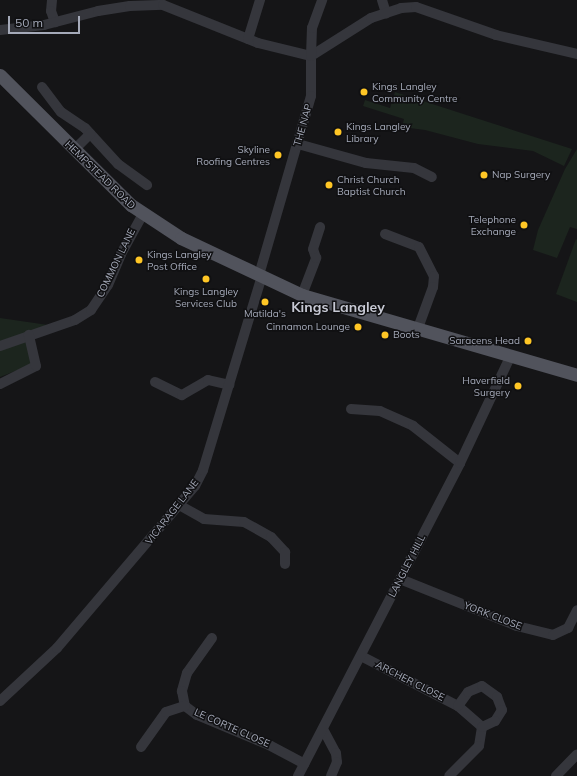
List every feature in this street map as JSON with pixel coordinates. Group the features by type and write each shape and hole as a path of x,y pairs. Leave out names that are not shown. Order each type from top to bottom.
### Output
{"main road":[{"name":"HEMPSTEAD ROAD","path":"0,75 74,150 143,214 180,238 302,295 577,375"}],"street":[{"path":"52,0 51,11 56,22"},
{"path":"248,39 260,0"},
{"name":"THE NAP","path":"260,276 311,96 312,28 322,0"},
{"path":"382,0 386,13"},
{"path":"0,30 56,22 98,11 163,2 248,39 311,56 353,27 386,13 416,7 496,35 577,54"},
{"path":"42,87 52,103 90,134 118,164 147,185"},
{"path":"74,150 90,134"},
{"path":"298,144 366,164 414,168 432,177"},
{"name":"COMMON LANE","path":"0,346 28,335 75,320 91,310 108,285 121,254 143,214"},
{"path":"302,295 316,258 313,249 320,227"},
{"path":"385,234 419,248 434,276 433,287 418,328"},
{"name":"VICARAGE LANE","path":"0,702 57,648 179,505 203,470 260,276"},
{"path":"0,384 36,366 28,335"},
{"name":"LANGLEY HILL","path":"299,776 460,463 511,355"},
{"path":"155,382 182,395 208,380 229,385"},
{"path":"351,409 380,411 413,426 460,463"},
{"path":"179,505 204,519 244,522 271,537 285,552 285,564"},
{"name":"YORK CLOSE","path":"400,579 518,626 553,635 568,628 577,610"},
{"name":"LE CORTE CLOSE","path":"212,638 187,673 182,691 185,706 197,715 269,745 304,764"},
{"name":"ARCHER CLOSE","path":"361,656 458,706 482,727"},
{"path":"449,776 480,746 482,727 495,721 502,710 497,697 482,686 468,692 458,706"},
{"path":"141,747 166,712 185,706"},
{"path":"323,729 336,753 337,762 331,776"},
{"path":"556,776 577,754"}],"shaded area":[{"path":"395,92 572,149 564,166 533,151 478,144 425,130 402,127 404,119 363,106 365,100 390,108"},
{"path":"577,149 577,229 570,227 557,258 533,250 538,230 565,169"},
{"path":"576,239 577,240 577,302 556,294"},
{"path":"0,318 55,326 27,334 33,364 0,377"}],"place":[{"name":"Kings Langley Community Centre","path":"364,92"},
{"name":"Kings Langley Library","path":"338,132"},
{"name":"Skyline Roofing Centres","path":"278,155"},
{"name":"Nap Surgery","path":"484,175"},
{"name":"Christ Church Baptist Church","path":"329,185"},
{"name":"Telephone Exchange","path":"524,225"},
{"name":"Kings Langley Post Office","path":"139,260"},
{"name":"Kings Langley Services Club","path":"206,279"},
{"name":"Matilda's","path":"265,302"},
{"name":"Cinnamon Lounge","path":"358,327"},
{"name":"Boots","path":"385,335"},
{"name":"Saracens Head","path":"528,341"},
{"name":"Haverfield Surgery","path":"518,386"}],"district":[{"name":"Kings Langley","path":"338,307"}]}
